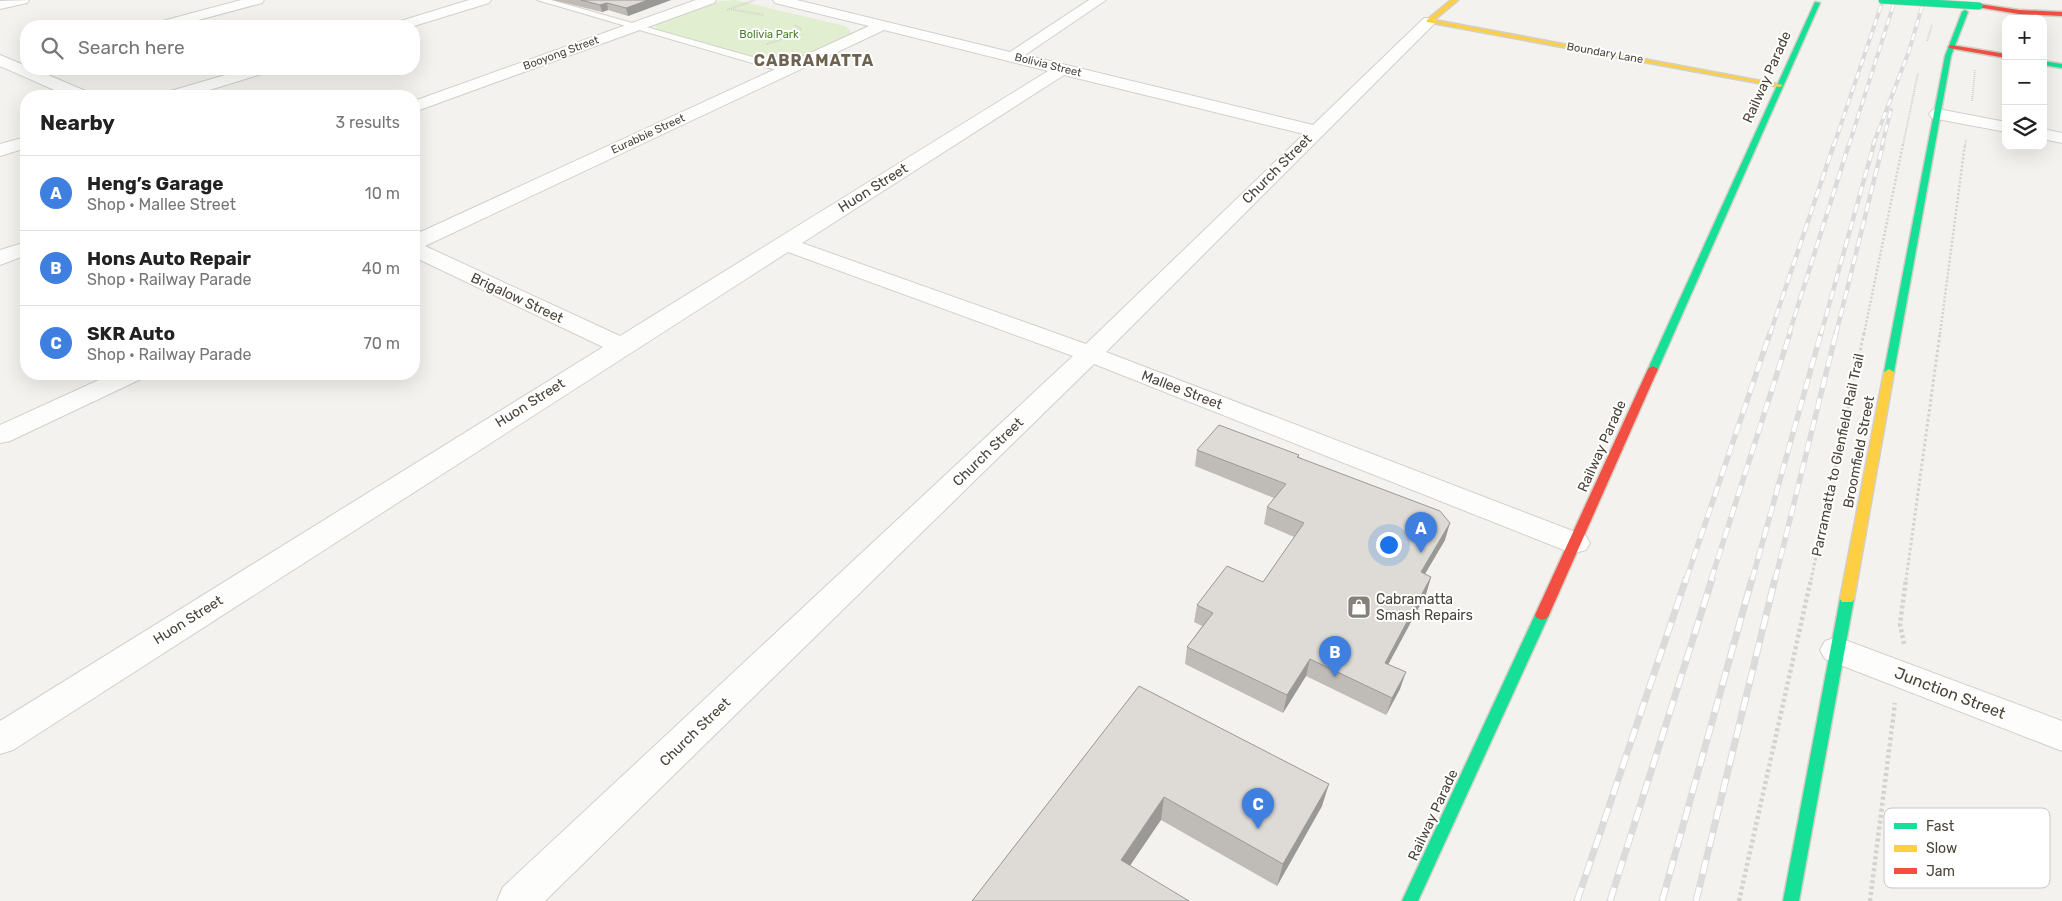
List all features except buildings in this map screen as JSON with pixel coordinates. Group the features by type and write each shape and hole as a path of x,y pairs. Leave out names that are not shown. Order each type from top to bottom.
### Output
{"street":[{"path":"0,5 22,0"},
{"path":"183,20 258,0"},
{"path":"419,20 484,0"},
{"name":"Booyong Street","path":"420,105 709,0"},
{"name":"Bolivia Street","path":"780,0 1315,131"},
{"path":"1012,57 1100,0"},
{"name":"Church Street","path":"517,901 1090,354 1429,21 1455,0"},
{"path":"1882,0 1979,6 2062,14"},
{"name":"Railway Parade","path":"1410,901 1574,543 1817,3"},
{"path":"2016,9 2062,8"},
{"name":"Broomfield Street","path":"1790,901 1951,47 1965,12"},
{"name":"Boundary Lane","path":"1429,21 1780,85"},
{"name":"Eurabbie Street","path":"420,240 883,25"},
{"path":"1951,47 2002,55"},
{"path":"2047,64 2062,66"},
{"name":"Huon Street","path":"0,739 1062,69"},
{"path":"35,75 68,90"},
{"path":"192,90 242,75"},
{"path":"1938,114 2002,126"},
{"path":"2047,135 2062,138"},
{"path":"0,150 20,144"},
{"name":"Mallee Street","path":"786,244 1090,354 1574,543"},
{"path":"0,258 20,250"},
{"name":"Brigalow Street","path":"420,252 621,346"},
{"path":"0,435 119,380"},
{"name":"Junction Street","path":"1837,650 2062,736"}],"lane":[{"path":"541,0 787,70"}],"path":[{"path":"722,11 755,0"},
{"path":"730,9 764,15"},
{"path":"1926,44 1934,18"},
{"path":"760,44 787,39 798,34 801,29 793,25"},
{"name":"Parramatta to Glenfield Rail Trail","path":"1739,901 1845,426 1919,69"},
{"path":"1971,105 1975,70"},
{"path":"1904,644 1900,624 1966,136"},
{"path":"1870,901 1895,702"}],"green space":[{"name":"Bolivia Park","path":"735,0 845,26 852,34 802,57 781,62 770,62 658,32 655,27 657,23 719,1"}],"railway":[{"path":"1834,145 1883,0"},
{"path":"1849,145 1895,0"},
{"path":"1873,145 1909,51 1924,0"},
{"path":"1882,145 1891,110"},
{"path":"1770,334 1834,144"},
{"path":"1789,334 1849,144"},
{"path":"1821,334 1874,144"},
{"path":"1836,334 1883,144"},
{"path":"1686,580 1770,333"},
{"path":"1711,580 1790,333"},
{"path":"1752,580 1821,333"},
{"path":"1775,580 1836,333"},
{"path":"1577,901 1686,579"},
{"path":"1610,901 1712,579"},
{"path":"1662,901 1752,579"},
{"path":"1696,901 1775,579"}],"traffic: fast":[{"path":"1882,0 1979,6"},
{"path":"1653,369 1817,3"},
{"path":"1889,372 1948,56 1965,12"},
{"path":"2047,64 2062,66"},
{"path":"1791,901 1847,599"},
{"path":"1410,901 1542,615"}],"traffic: slow":[{"path":"1429,21 1455,0"},
{"path":"1429,21 1780,85"},
{"path":"1847,599 1889,372"}],"traffic: jam":[{"path":"1979,6 2019,12 2062,14"},
{"path":"1951,47 2002,55"},
{"path":"1542,615 1653,369"}],"place":[{"name":"Heng’s Garage","path":"1421,553"},
{"name":"Cabramatta Smash Repairs","path":"1359,607"},
{"name":"Hons Auto Repair","path":"1335,677"},
{"name":"SKR Auto","path":"1258,829"}],"district":[{"name":"CABRAMATTA","path":"814,60"}]}
